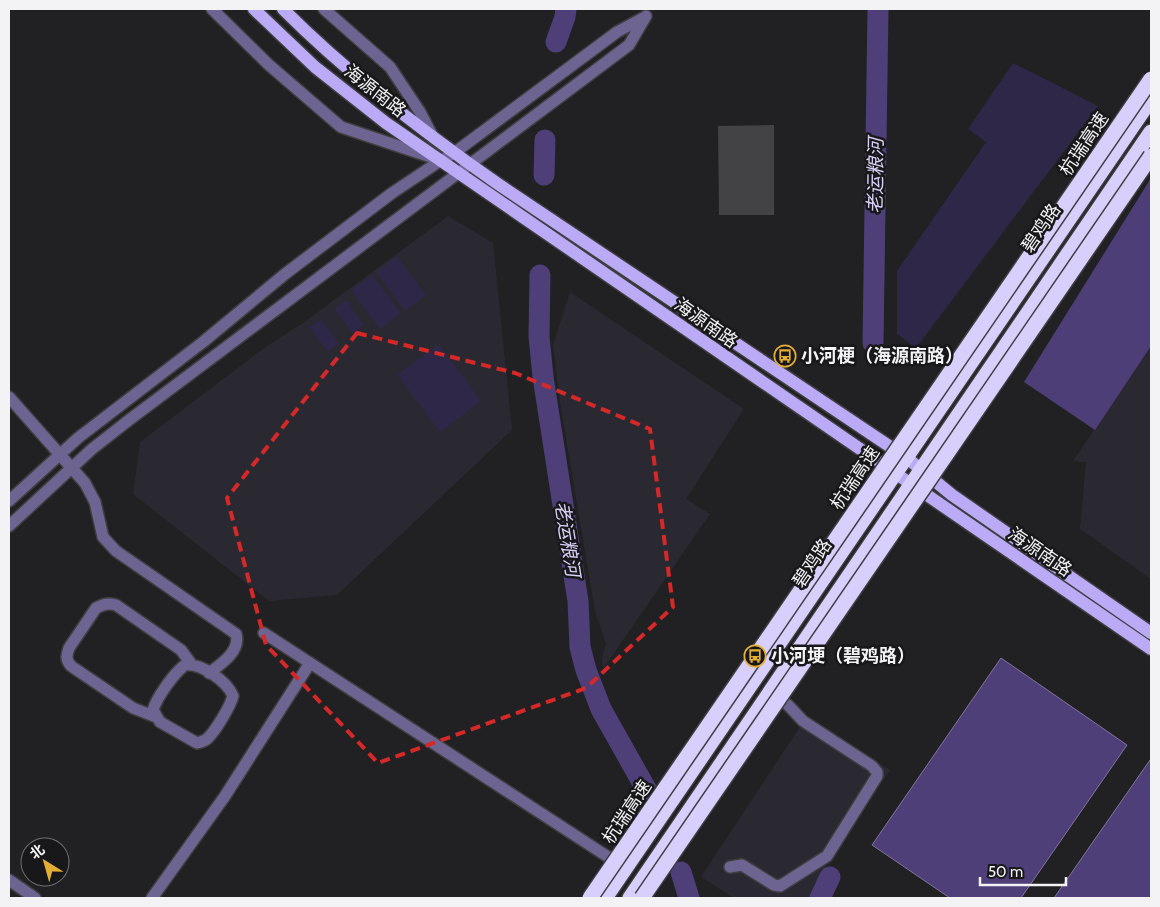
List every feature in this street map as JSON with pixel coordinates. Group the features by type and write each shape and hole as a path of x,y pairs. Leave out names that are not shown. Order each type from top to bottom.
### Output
{"highway":[{"name":"杭瑞高速","path":"590,898 1151,79"},
{"name":"碧鸡路","path":"605,898 1151,99"},
{"name":"碧鸡路","path":"630,898 1151,132"},
{"path":"643,898 1151,156"}],"main road":[{"name":"海源南路","path":"254,9 315,67 386,123 1151,649"},
{"name":"海源南路","path":"283,9 372,90 454,153 907,458 952,495 1151,633"}],"street":[{"path":"212,9 269,65 341,127 440,161"},
{"path":"324,9 390,67 420,112 434,138"},
{"path":"9,501 61,454 128,399 203,342 285,274 392,193 454,153 644,12"},
{"path":"9,526 72,467 129,420 629,45 644,12"},
{"path":"9,397 85,483 95,502 103,537 116,552 236,634 238,641 236,648 210,674"},
{"path":"156,716 133,708 71,666 67,661 66,655 68,648 96,608 110,603 116,605 181,650 192,664 226,684 233,696 231,703 209,737 197,743 160,722 153,710 155,704 179,669 185,665 192,664"},
{"path":"264,633 625,868"},
{"path":"152,898 225,796 310,663"},
{"path":"730,868 742,865 774,885 780,886 827,856 877,776 877,772 872,766 803,721 788,705 769,693"},
{"path":"9,880 35,898"}],"highlighted area":[{"path":"357,333 515,373 650,429 673,607 586,688 378,763 266,645 227,498"}],"shaded area":[{"path":"1013,63 1098,106 916,348 897,334 897,271 986,142 968,129"},
{"path":"1151,178 1151,346 1095,430 1024,382"},
{"path":"448,216 493,243 512,430 337,595 269,601 133,494 140,442 267,346 303,323"},
{"path":"397,256 426,295 405,311 376,272"},
{"path":"372,275 401,313 380,329 351,290"},
{"path":"570,292 744,409 686,499 710,514 603,669 602,658 606,643 595,611 561,409 553,345"},
{"path":"346,300 364,325 353,334 334,309"},
{"path":"321,319 339,343 328,352 309,327"},
{"path":"439,344 481,401 440,432 397,375"},
{"path":"1151,346 1151,579 1080,529 1086,462 1073,461"},
{"path":"1001,658 1127,745 1021,898 950,898 872,845"},
{"path":"807,716 890,770 824,869 810,898 734,898 701,877"},
{"path":"1150,760 1151,898 1054,898"}],"building":[{"path":"774,125 774,215 719,215 718,126"}],"waterway":[{"name":"老运粮河","path":"556,42 566,9"},
{"name":"老运粮河","path":"873,343 878,9"},
{"name":"老运粮河","path":"544,175 545,140"},
{"name":"老运粮河","path":"540,275 539,336 543,377 578,601 580,647 586,670 601,709 646,789"},
{"name":"老运粮河","path":"681,872 689,898"},
{"name":"老运粮河","path":"820,898 830,877"}],"place":[{"name":"小河梗（海源南路）","path":"785,356"},
{"name":"小河埂（碧鸡路）","path":"755,656"}]}
